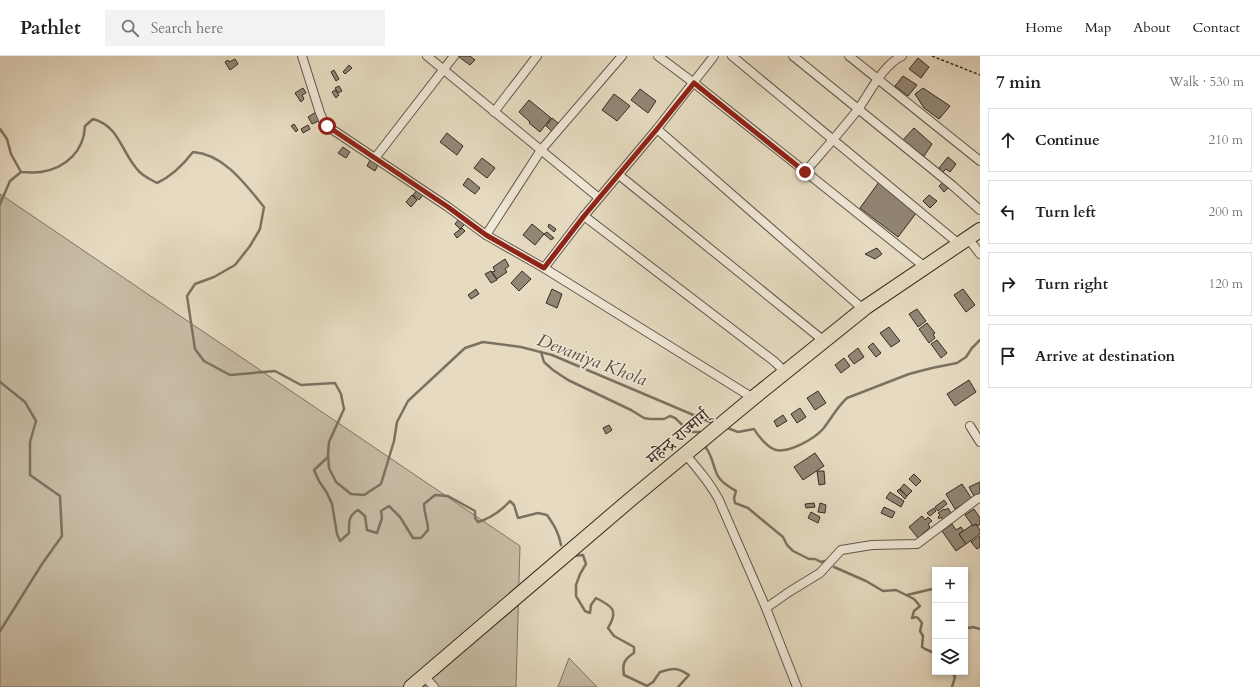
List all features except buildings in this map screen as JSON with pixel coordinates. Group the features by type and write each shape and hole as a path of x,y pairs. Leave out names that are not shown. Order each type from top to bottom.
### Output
{"highway":[{"name":"महेन्द्र राज्मार्ग्","path":"411,687 685,454 863,309 980,230"}],"street":[{"path":"302,56 320,113 327,126 448,207 486,235 544,268 753,398"},
{"path":"426,56 599,198"},
{"path":"375,158 454,56"},
{"path":"494,112 537,56"},
{"path":"486,235 542,150 622,56"},
{"path":"658,56 925,267"},
{"path":"544,268 584,216 657,129 714,56"},
{"path":"732,56 833,139 980,254"},
{"path":"793,56 953,186 980,210"},
{"path":"849,56 980,161"},
{"path":"805,172 858,108 895,59 902,56"},
{"path":"657,129 863,309"},
{"path":"619,175 824,341"},
{"path":"584,216 775,362 785,372"},
{"path":"970,426 980,442"},
{"path":"685,454 702,472 712,486 719,500 766,608 797,687"},
{"path":"766,608 824,569 841,550 872,545 916,544 980,498"},
{"path":"424,676 434,687"}],"path":[{"path":"932,56 980,75"}],"shaded area":[{"path":"0,194 520,546 516,687 0,687"},
{"path":"569,658 597,687 558,687"}],"waterway":[{"name":"Devaniya Khola","path":"0,129 7,139 11,154 21,172 41,172 58,167 66,162 72,157 81,143 85,126 93,119 102,122 109,127 139,171 157,183 177,170 193,152 215,158 242,180 264,207 260,229 250,246 235,265 214,277 195,284 187,296 195,349 204,361 230,375 275,371 301,385 335,383 341,394 344,409 329,442 329,468 336,482 351,494 364,495 381,484 394,441 397,422 408,401 465,348 483,342 521,347 552,355 710,422"},
{"path":"0,204 10,181 21,172"},
{"name":"Devaniya Khola","path":"725,427 738,432 754,429 767,444 776,450 794,447 808,441 819,433 847,398 909,374 957,363 966,357 980,340"},
{"path":"541,352 544,362 568,380 631,410 644,418 664,419 670,416 675,418 690,432 700,432 703,434"},
{"path":"0,382 25,402 36,421 30,442 30,475 60,496 62,536 42,564 0,631"},
{"path":"707,444 706,448 711,456 718,476 723,483 736,491 734,498 735,503 748,508 783,537 787,545 793,551 809,559 815,559 821,562 825,561"},
{"path":"328,457 314,470 332,504 337,534 340,541 349,533 349,522 352,515 358,510 365,516 367,530 377,533 382,518 381,511 389,506 400,517 413,538 421,538 428,530 424,504 435,495 448,496 475,511 475,518 478,522 496,514 510,501 514,505 518,518 538,513 547,515 556,529 561,545"},
{"path":"573,556 583,555 586,564 576,585 576,596 585,611 590,613 591,605 596,598 610,606 613,617 608,628 614,636 634,647 634,653 624,662 624,675 647,686 653,682 660,672 678,669 689,675 678,687"},
{"path":"834,567 866,581 883,591 896,590 914,599 920,606 914,611 912,618 916,617 922,623 920,631 923,636 922,647 932,652"},
{"path":"907,595 932,589"},
{"path":"968,628 980,629"},
{"path":"952,687 955,677 954,675"}],"route":[{"path":"327,126 448,207 486,235 544,268 584,216 694,83 805,172"}]}
